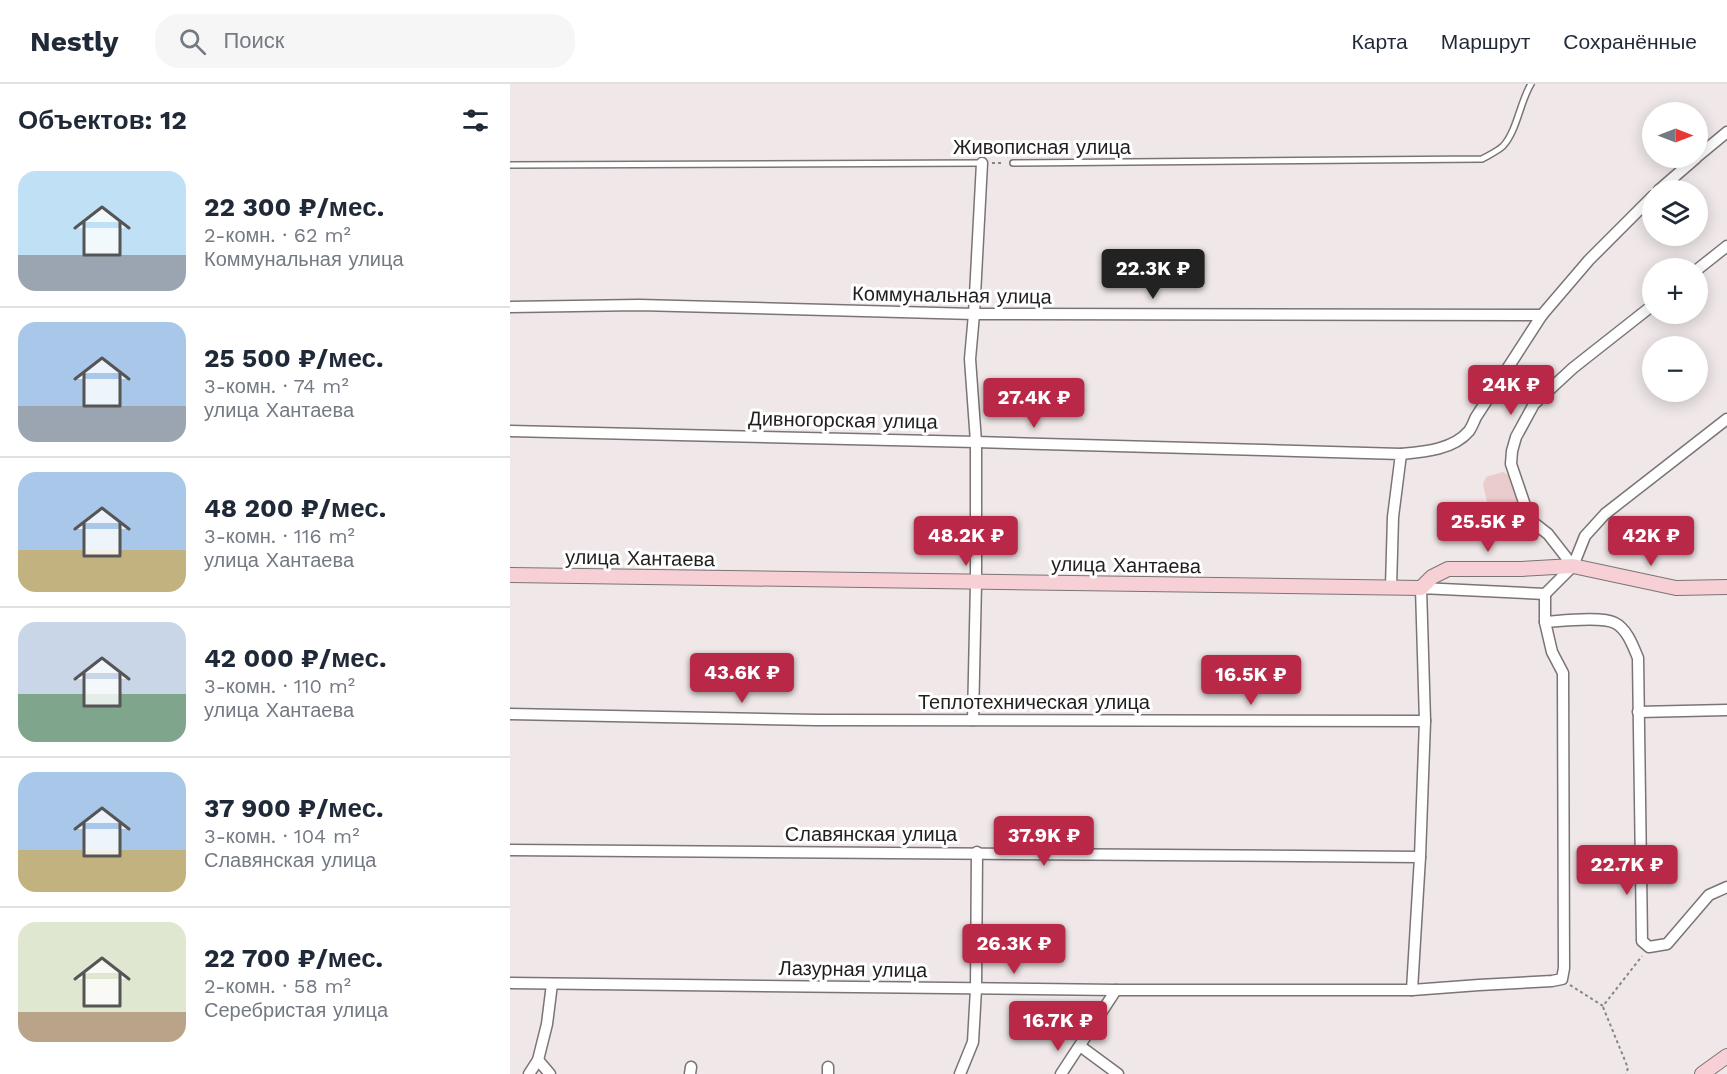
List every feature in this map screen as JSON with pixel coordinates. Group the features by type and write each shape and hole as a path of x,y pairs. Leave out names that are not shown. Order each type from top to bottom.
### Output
{"street":[{"path":"1708,148 1727,132"},
{"path":"973,720 976,442 970,359 982,163"},
{"path":"1671,180 1684,168"},
{"path":"1391,587 1394,517 1401,454 1433,451 1457,441 1469,431 1542,315 1589,260 1642,207"},
{"path":"1708,261 1727,246"},
{"name":"Коммунальная улица","path":"510,307 639,305 974,315 1542,315"},
{"path":"1573,566 1548,534 1530,520 1511,464 1512,451 1516,437 1534,404 1573,368 1642,314"},
{"path":"1562,979 1564,968 1563,673 1552,652 1545,622 1545,594 1573,566 1585,536 1605,514 1727,419"},
{"name":"Дивногорская улица","path":"510,431 1401,454"},
{"path":"1412,990 1425,721 1421,588 1432,577 1448,569 1573,566 1676,588 1727,588"},
{"name":"улица Хантаева","path":"510,575 1391,587 1545,594"},
{"path":"1545,622 1604,620 1616,623 1629,636 1638,658 1642,941 1649,947 1667,944 1709,895 1727,887"},
{"path":"1638,712 1727,710"},
{"name":"Теплотехническая улица","path":"510,714 804,720 1425,721"},
{"name":"Славянская улица","path":"510,850 1420,857"},
{"path":"960,1074 973,1042 976,988 977,852"},
{"name":"Лазурная улица","path":"510,983 1116,990 1412,990 1562,979"},
{"path":"529,1074 538,1060 547,1024 552,984"},
{"path":"1061,1074 1116,990"},
{"path":"1080,1046 1118,1074"},
{"path":"1711,1071 1727,1056"},
{"path":"538,1060 550,1074"}],"lane":[{"name":"Живописная улица","path":"1013,163 1482,159 1503,146 1531,84"},
{"name":"Живописная улица","path":"510,165 982,163"}],"path":[{"name":"Живописная улица","path":"982,163 1013,163"},
{"path":"1603,1006 1649,947"},
{"path":"1562,979 1603,1006 1628,1068 1626,1074"}],"shaded area":[{"path":"1503,472 1511,477 1523,526 1518,534 1499,536 1493,529 1483,484 1486,477"}]}
